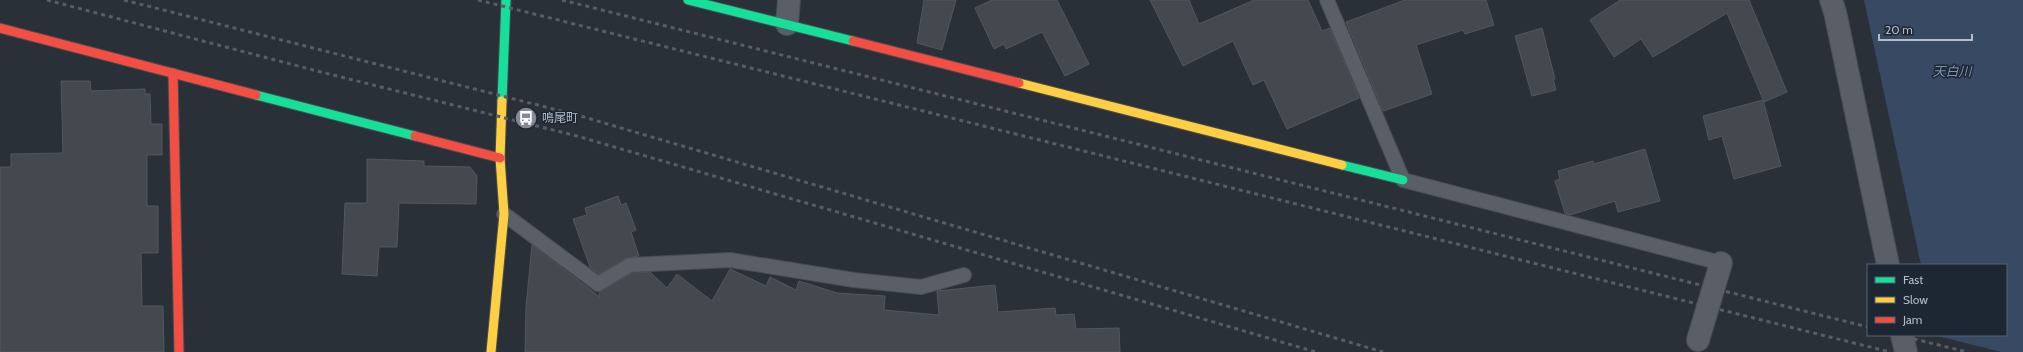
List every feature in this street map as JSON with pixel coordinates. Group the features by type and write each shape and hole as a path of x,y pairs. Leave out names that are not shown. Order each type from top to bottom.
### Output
{"street":[{"path":"491,352 504,214 500,158 506,0"},
{"path":"688,0 1403,180"},
{"path":"787,24 790,0"},
{"path":"1831,0 1835,12 1888,264"},
{"path":"0,28 500,158"},
{"path":"173,73 179,352"},
{"path":"1698,340 1722,263"},
{"path":"1902,336 1906,352"}],"lane":[{"path":"1327,0 1403,180 1722,263"},
{"path":"504,214 598,284 630,265 730,260 854,280 921,287 964,275"}],"water":[{"name":"天白川","path":"1864,0 2023,0 2023,352 1939,352 1936,336 2007,336 2007,264 1921,264"}],"pier":[{"path":"1934,336 2001,352 1937,352"}],"building":[{"path":"924,0 956,0 942,50 917,43"},
{"path":"992,0 1057,0 1089,64 1065,76 1042,32 1006,49 1004,44 994,49 975,8"},
{"path":"1150,0 1189,0 1199,24 1254,0 1308,0 1322,31 1330,28 1359,98 1287,129 1264,80 1253,85 1233,41 1183,66"},
{"path":"1405,0 1486,0 1494,25 1465,34 1463,30 1416,45 1432,94 1383,111 1346,22"},
{"path":"1620,0 1749,0 1787,92 1764,102 1727,13 1653,57 1641,39 1614,57 1590,20"},
{"path":"1542,28 1555,79 1553,79 1556,90 1532,96 1515,36"},
{"path":"61,81 90,81 91,91 145,89 145,94 150,94 151,124 162,124 162,155 147,155 147,206 158,206 158,253 141,253 142,306 163,306 164,352 0,352 0,167 11,167 11,154 63,153"},
{"path":"1763,100 1781,166 1734,179 1722,136 1709,140 1703,116"},
{"path":"1645,149 1660,201 1618,212 1615,201 1570,215 1565,213 1555,181 1560,179 1558,171 1593,161 1594,164"},
{"path":"367,159 424,161 424,166 470,167 477,176 476,204 399,203 397,247 379,247 377,276 342,274 345,203 367,203"},
{"path":"618,196 621,205 626,203 636,230 631,232 639,256 626,258 599,274 590,267 573,219 587,215 585,208"},
{"path":"532,245 600,297 599,292 633,273 650,272 667,288 677,274 712,301 730,269 766,286 770,277 796,290 799,281 837,293 885,296 884,310 939,315 937,291 995,285 998,312 1055,308 1056,315 1074,314 1076,329 1119,328 1120,352 525,352 526,307"}],"railway":[{"path":"47,0 317,71 577,136 1316,352"},
{"path":"124,0 577,115 1383,352"},
{"path":"478,0 1890,352"},
{"path":"562,0 1867,327"},
{"path":"1902,336 1967,352"}],"traffic: fast":[{"path":"502,101 506,0"},
{"path":"688,0 853,41"},
{"path":"256,95 415,136"},
{"path":"1342,165 1403,180"}],"traffic: slow":[{"path":"1019,83 1342,165"},
{"path":"491,352 504,214 500,158 502,101"}],"traffic: jam":[{"path":"0,28 256,95"},
{"path":"853,41 1019,83"},
{"path":"173,73 179,352"},
{"path":"415,136 500,158"}],"place":[{"name":"鳴尾町","path":"526,118"}]}
